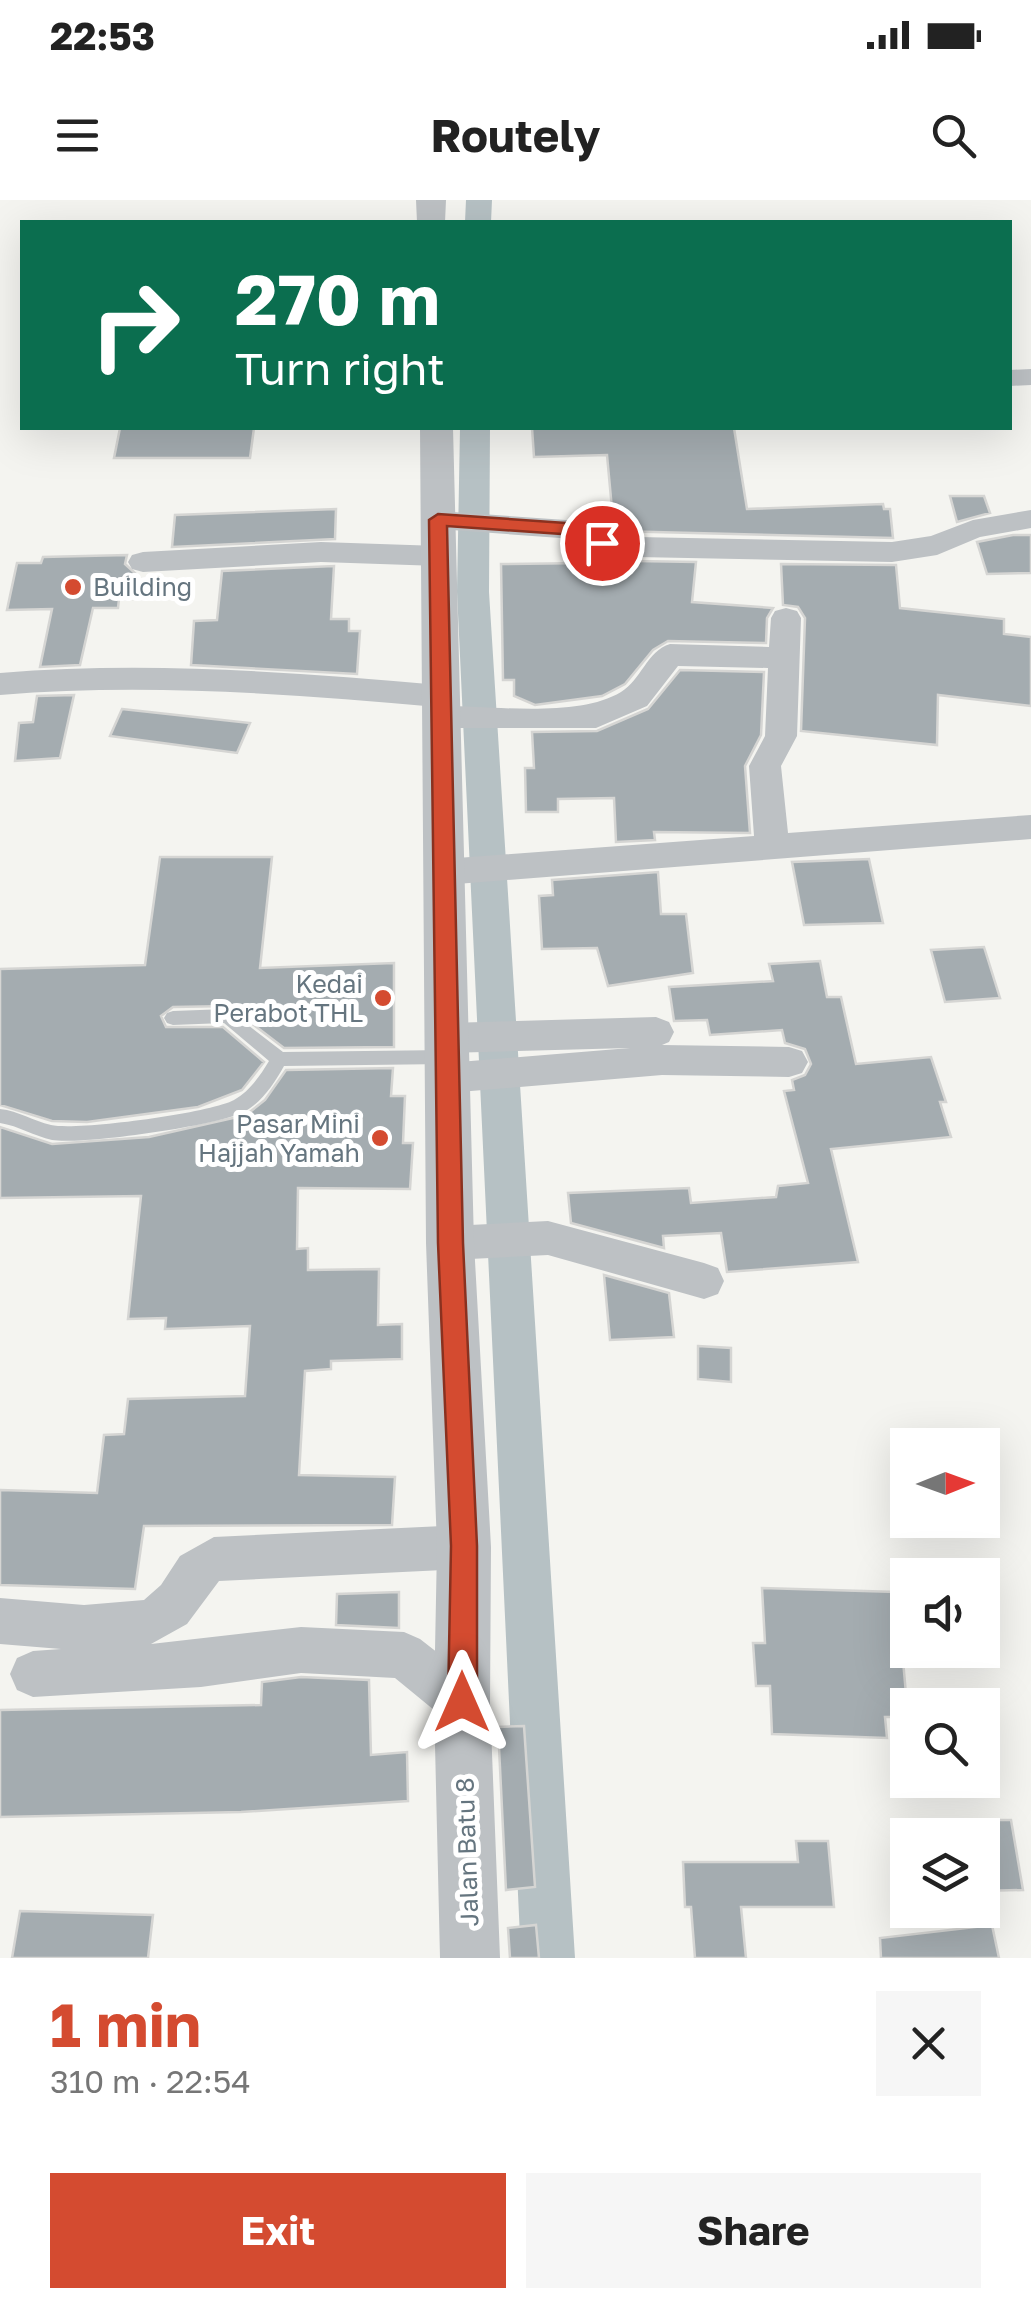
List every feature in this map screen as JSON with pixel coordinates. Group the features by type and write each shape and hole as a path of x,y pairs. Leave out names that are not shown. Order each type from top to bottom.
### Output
{"street":[{"name":"Jalan Batu 8","path":"436,430 444,533 455,871 474,1056 462,1702 470,1958"},
{"path":"143,562 320,552 512,523 580,530 602,543 637,547 892,552 937,545 973,529 1031,519"},
{"path":"772,844 764,766 781,736 786,618"},
{"path":"0,684 86,677 277,682 449,709 596,717 636,698 670,655 782,658"},
{"path":"455,871 1031,827"},
{"path":"474,1056 656,1033 790,1062"},
{"path":"469,1242 548,1238 704,1282"},
{"path":"0,1621 124,1627 145,1624 162,1616 176,1602 194,1568 214,1559 464,1546"},
{"path":"34,1674 201,1664 302,1650 404,1655 462,1702"}],"lane":[{"path":"172,1018 227,1016 279,1060 474,1056"},
{"path":"0,1116 20,1117 54,1134 232,1110 253,1096 279,1060"}],"building":[{"path":"120,430 254,430 250,458 114,458"},
{"path":"532,430 734,430 747,509 883,504 884,509 890,509 893,538 614,531 607,455 534,457"},
{"path":"950,496 984,496 990,513 957,522"},
{"name":"Building","path":"336,509 335,539 172,547 175,515"},
{"path":"1031,535 1031,573 987,574 977,542"},
{"path":"589,552 637,561 696,562 692,602 773,608 767,618 766,643 668,641 653,650 625,684 602,696 535,705 514,696 514,680 503,680 501,564 587,563"},
{"name":"Building","path":"127,555 125,564 136,574 133,599 119,599 118,608 93,608 80,665 40,667 52,609 7,610 17,563 41,563 43,557"},
{"path":"781,564 896,565 900,608 1004,619 1004,634 1031,637 1031,706 938,695 937,745 801,731 805,618 798,607 783,605"},
{"path":"334,566 331,619 349,619 349,631 360,631 357,674 191,665 194,621 217,620 222,571"},
{"path":"680,670 764,672 761,735 745,766 750,833 654,832 655,840 616,842 614,798 558,799 558,812 526,812 525,768 534,768 532,732 597,731 648,709"},
{"path":"74,695 60,758 15,761 19,723 33,722 37,696"},
{"path":"122,709 250,723 237,753 110,736"},
{"path":"160,857 272,857 260,968 394,963 394,1047 284,1048 229,1006 173,1007 161,1016 166,1027 223,1027 264,1062 242,1090 198,1107 87,1122 52,1121 0,1105 0,969 145,965"},
{"path":"869,859 883,923 804,925 792,862"},
{"path":"658,872 661,914 686,914 693,973 608,986 597,948 542,949 539,896 553,895 552,880"},
{"path":"984,947 1000,998 945,1002 931,950"},
{"path":"820,961 827,997 841,997 856,1064 931,1057 946,1102 940,1102 951,1137 831,1149 858,1262 727,1272 721,1233 663,1236 664,1248 571,1223 568,1193 689,1188 691,1203 776,1197 778,1186 808,1183 784,1091 794,1090 792,1080 805,1075 811,1064 805,1049 785,1043 782,1030 710,1035 707,1020 674,1021 669,987 773,981 769,964"},
{"path":"393,1068 391,1096 405,1096 403,1143 413,1143 410,1189 298,1188 297,1249 308,1248 308,1270 379,1269 378,1325 402,1324 402,1359 331,1361 331,1369 305,1371 299,1475 395,1477 392,1525 144,1526 135,1589 0,1585 0,1490 97,1493 104,1435 124,1434 128,1399 245,1396 250,1326 165,1329 166,1318 128,1319 141,1196 0,1198 0,1127 52,1144 149,1137 246,1115 265,1100 286,1070"},
{"path":"604,1275 669,1293 674,1337 610,1340"},
{"path":"698,1346 731,1348 731,1382 698,1379"},
{"path":"762,1588 890,1592 890,1668 904,1668 905,1688 890,1688 890,1717 885,1717 887,1738 772,1734 770,1686 756,1686 753,1643 765,1643"},
{"path":"399,1592 399,1628 336,1625 337,1594"},
{"path":"301,1677 369,1680 371,1755 407,1752 408,1801 241,1812 0,1817 0,1710 261,1705 262,1682"},
{"path":"524,1726 535,1887 506,1890 498,1727"},
{"path":"1000,1820 1011,1820 1023,1890 1000,1891"},
{"path":"796,1841 828,1841 834,1907 741,1907 746,1958 695,1958 691,1907 685,1907 683,1862 798,1862"},
{"path":"20,1911 153,1915 148,1958 12,1958"},
{"path":"536,1925 539,1958 510,1958 508,1928"},
{"path":"993,1928 999,1958 881,1958 880,1938"}],"waterway":[{"path":"478,220 479,200"},
{"path":"475,430 473,592 548,1958"}],"place":[{"name":"Building","path":"73,587"},
{"name":"Kedai Perabot THL","path":"383,998"},
{"name":"Pasar Mini Hajjah Yamah","path":"380,1138"}],"route":[{"path":"462,1702 464,1546 450,1243 438,520 580,530 602,543"}]}
